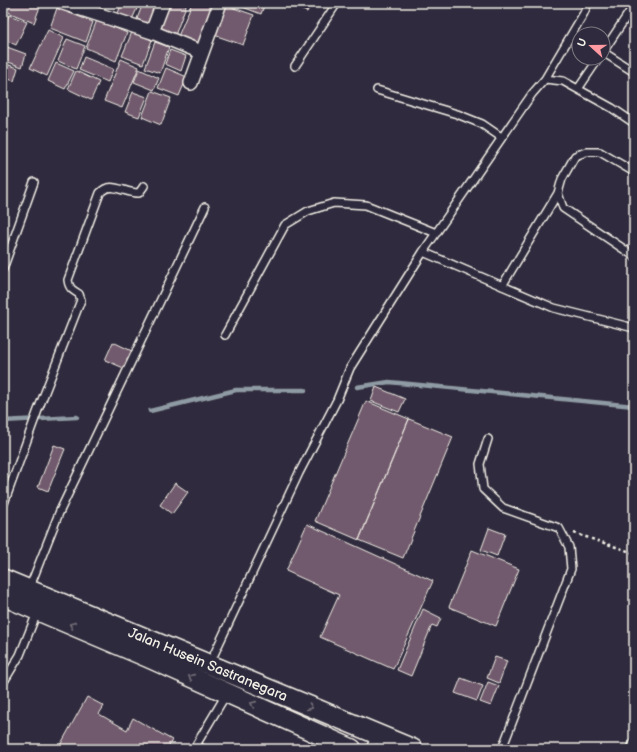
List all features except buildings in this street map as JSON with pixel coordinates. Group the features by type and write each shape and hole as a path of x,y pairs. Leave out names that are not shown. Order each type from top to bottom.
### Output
{"main road":[{"name":"Jalan Husein Sastranegara","path":"3,579 210,665 374,741 413,749"},
{"name":"Jalan Husein Sastranegara","path":"3,596 38,610 352,749"}],"street":[{"path":"65,3 152,32 201,52"},
{"path":"152,32 163,3"},
{"path":"191,83 220,3"}],"lane":[{"path":"295,66 337,3"},
{"path":"210,665 299,473 337,400 350,368 423,252 532,94 545,79 584,13 588,3"},
{"path":"611,40 634,5"},
{"path":"611,57 633,70"},
{"path":"578,89 594,66"},
{"path":"545,79 563,81 634,123"},
{"path":"377,90 458,114 482,124 502,137"},
{"path":"502,286 558,193 562,179 575,156 586,152 600,152 634,172"},
{"path":"3,269 34,182"},
{"path":"3,506 33,423 81,300 79,294 68,286 68,280 100,193 104,188 111,186 133,194 140,193 144,186"},
{"path":"558,193 563,208 634,256"},
{"path":"225,335 285,225 308,211 334,203 366,205 436,233"},
{"path":"29,589 56,520 205,207"},
{"path":"423,252 562,310 634,328"},
{"path":"488,439 480,464 483,489 502,508 559,528 569,547 570,569 502,749"},
{"path":"3,684 20,655 38,610"},
{"path":"203,749 195,747 227,693"},
{"path":"631,749 634,742"}],"path":[{"path":"559,528 634,553"}],"waterway":[{"path":"357,387 389,382 634,406"},
{"path":"150,411 236,390 305,390"},
{"path":"3,421 77,417"}]}
